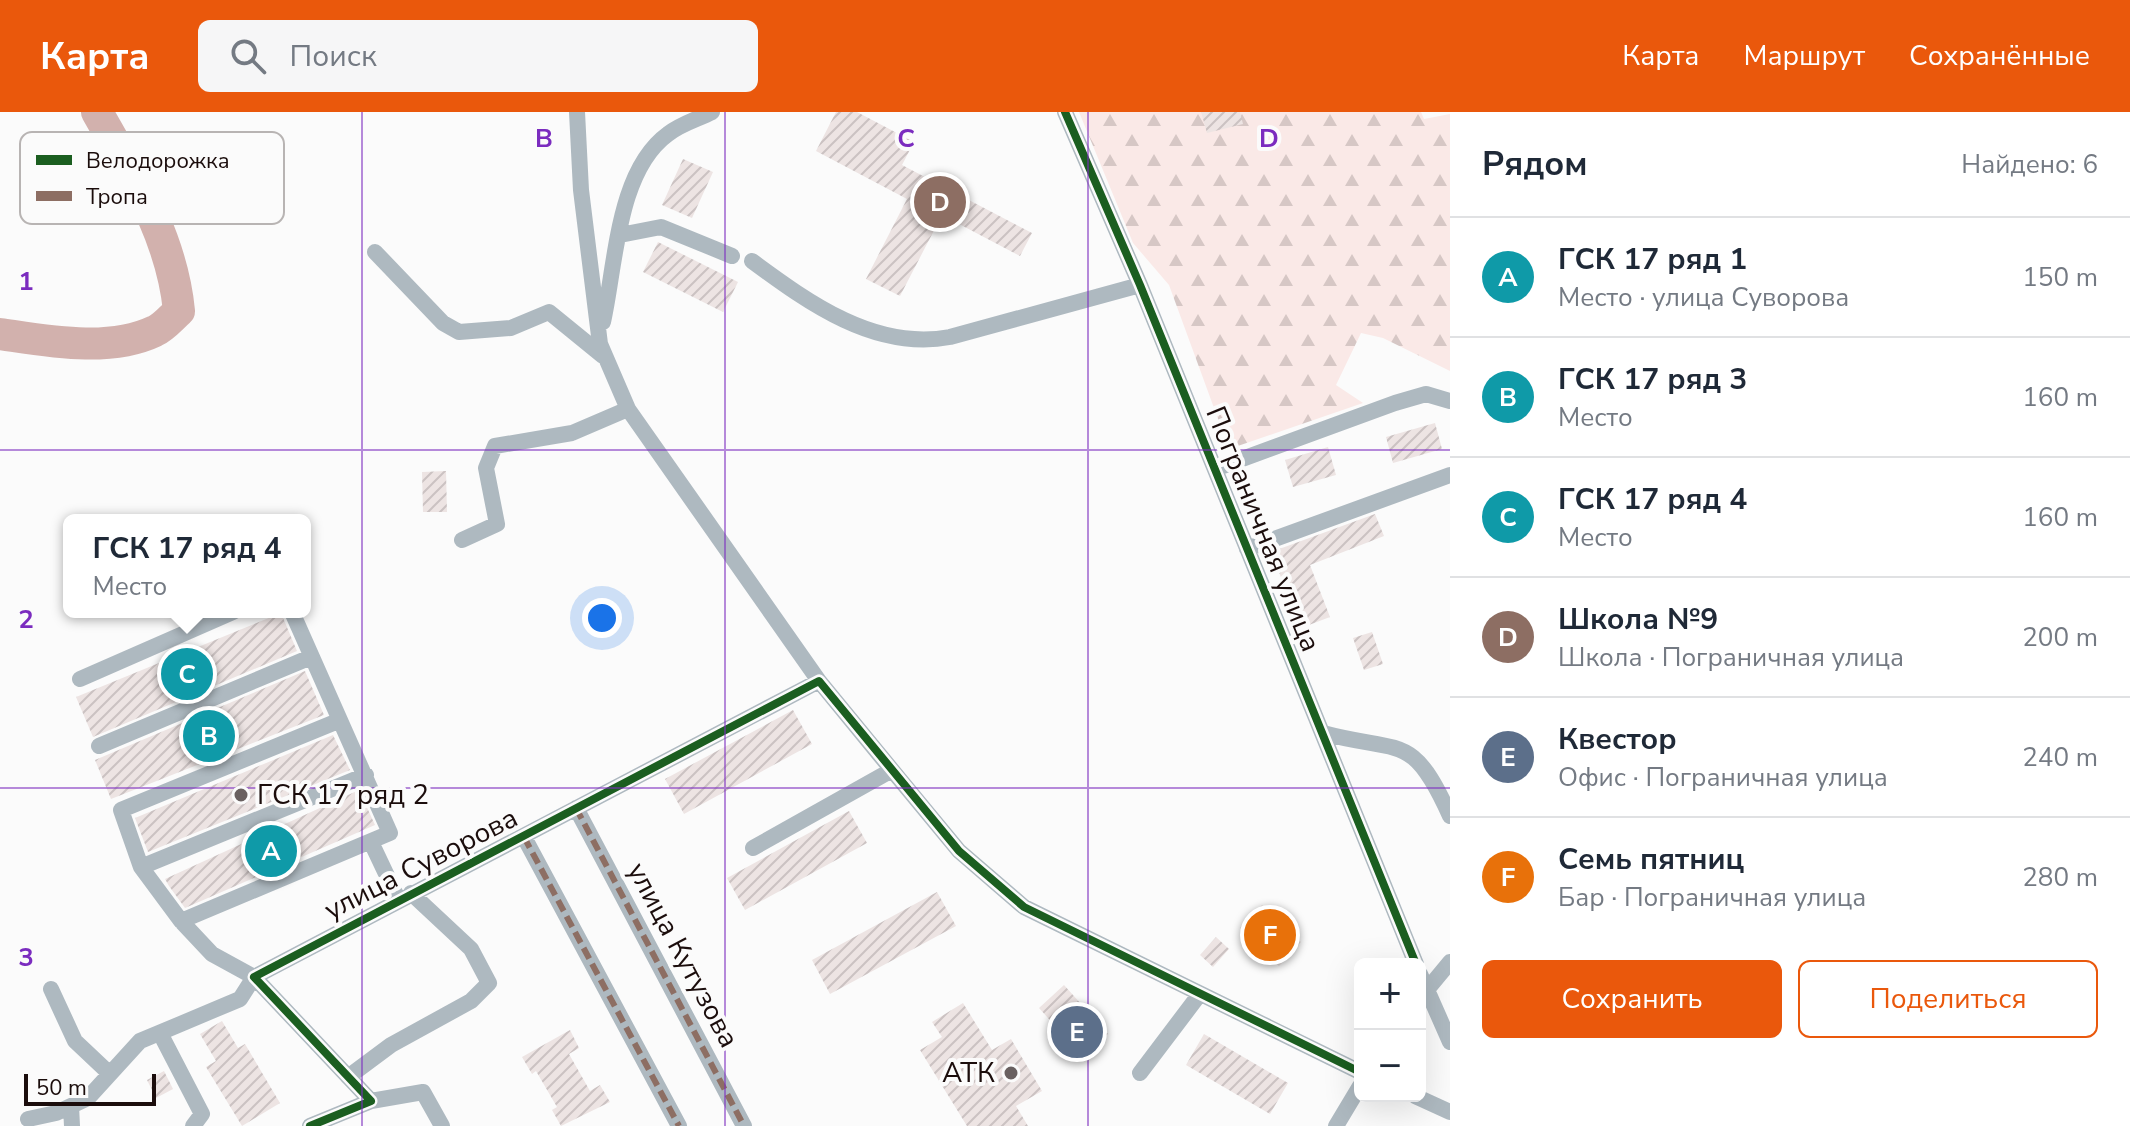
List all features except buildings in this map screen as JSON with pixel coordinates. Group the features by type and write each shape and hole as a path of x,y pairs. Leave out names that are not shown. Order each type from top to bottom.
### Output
{"street":[{"path":"577,112 581,190 603,356 628,409 819,681 959,851 1024,907 1354,1069"},
{"path":"600,337 625,203 637,167 667,134 712,112"},
{"name":"Пограничная улица","path":"1065,112 1140,285 1414,958"},
{"path":"620,235 661,227 732,256"},
{"path":"375,252 443,323 459,332 511,328 549,312 603,356"},
{"path":"752,261 802,298 836,316 875,331 919,341 950,337 1140,285"},
{"path":"1215,469 1426,394 1450,401"},
{"path":"462,540 497,524 486,468 495,446 572,433 628,409"},
{"path":"1247,549 1450,475"},
{"path":"80,679 219,618"},
{"path":"181,921 390,833 295,618"},
{"path":"99,746 311,657"},
{"name":"улица Суворова","path":"71,1106 88,1098 140,1041 240,999 254,977 819,681"},
{"path":"338,721 121,810 141,867 181,921 212,954 254,977 371,1101"},
{"path":"1323,733 1408,751 1432,776 1450,816"},
{"path":"753,848 892,770"},
{"path":"141,867 366,775"},
{"name":"улица Кутузова","path":"576,808 744,1126"},
{"path":"524,837 679,1126"},
{"path":"348,1077 391,1045 471,1001 489,983 471,949 405,896 371,842"},
{"path":"1450,962 1426,991 1450,1042"},
{"path":"51,989 75,1041 110,1074"},
{"path":"1140,1073 1199,995"},
{"path":"160,1033 202,1114 193,1126"},
{"path":"310,1126 371,1101 423,1092 442,1126"},
{"path":"1336,1126 1354,1096"},
{"path":"1426,1101 1450,1112"},
{"path":"28,1119 71,1106 72,1126"}],"green space":[{"path":"1079,112 1421,112 1424,119 1450,114 1450,371 1383,338 1361,333 1336,385 1363,403 1229,449 1169,285 1133,243"}],"waterway":[{"path":"97,112 108,132"},
{"path":"0,334 78,343 118,342 137,338 164,325 179,311 175,284 156,224"}],"marked path":[{"path":"576,808 744,1126"},
{"path":"524,837 679,1126"}],"cycle path":[{"path":"1065,112 1140,285 1414,958"},
{"path":"310,1126 371,1101 254,977 819,681 959,851 1024,907 1354,1069"}],"place":[{"name":"Школа №9","path":"940,202"},
{"name":"ГСК 17 ряд 4","path":"187,674"},
{"name":"ГСК 17 ряд 3","path":"209,736"},
{"name":"ГСК 17 ряд 2","path":"241,795"},
{"name":"ГСК 17 ряд 1","path":"271,851"},
{"name":"Семь пятниц","path":"1270,935"},
{"name":"Квестор","path":"1077,1032"},
{"name":"АТК","path":"1011,1073"}]}
